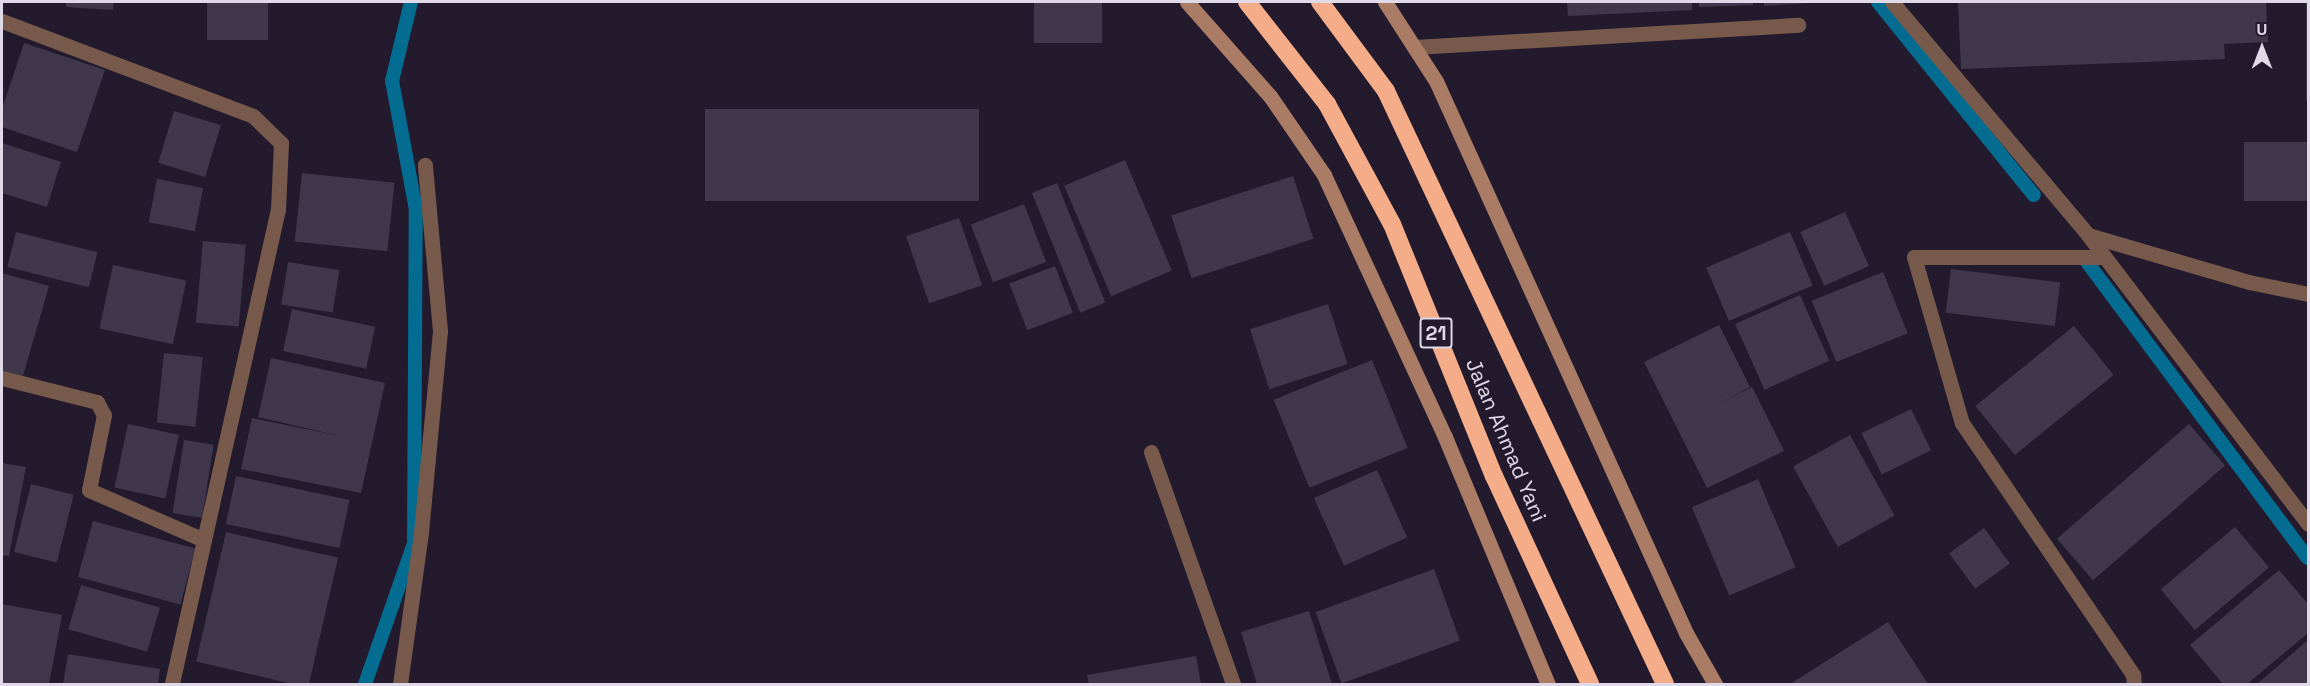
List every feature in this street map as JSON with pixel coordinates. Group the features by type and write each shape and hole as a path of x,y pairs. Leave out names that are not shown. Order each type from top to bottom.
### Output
{"highway":[{"name":"Jalan Ahmad Yani","path":"1247,2 1328,104 1392,224 1494,476 1590,684"},
{"name":"Jalan Ahmad Yani","path":"1320,2 1391,101 1665,684"}],"street":[{"path":"1187,2 1270,96 1324,175 1445,436 1548,684"},
{"path":"1385,2 1436,81 1686,633 1715,684"},
{"path":"1892,2 2088,236 2308,524"},
{"path":"2,21 253,116 281,143 278,209 172,684"},
{"path":"1413,47 1798,25"},
{"path":"400,684 421,532 440,331 425,165"},
{"path":"2088,236 2249,282 2308,294"},
{"path":"2104,257 1914,257 1962,423 2133,675 2134,684"},
{"path":"2,378 97,402 104,415 89,490 204,540"},
{"path":"1151,452 1233,684"}],"building":[{"path":"66,2 114,2 113,10 66,7"},
{"path":"207,2 268,2 268,40 207,40"},
{"path":"1034,2 1102,2 1102,43 1034,43"},
{"path":"1567,2 1692,2 1692,10 1568,16"},
{"path":"1699,2 1753,2 1753,5 1699,7"},
{"path":"1764,2 1809,2 1809,3 1764,6"},
{"path":"1958,2 2266,2 2268,42 2224,44 2225,59 1961,69"},
{"path":"2306,2 2308,2 2308,101 2306,101"},
{"path":"24,43 105,70 77,152 2,127 2,109"},
{"path":"705,109 979,109 979,201 705,201"},
{"path":"174,111 221,125 205,177 158,163"},
{"path":"2244,142 2308,142 2308,201 2244,201"},
{"path":"2,143 61,162 47,207 2,193"},
{"path":"1125,160 1172,270 1111,296 1064,186"},
{"path":"302,173 394,183 387,251 295,242"},
{"path":"1293,176 1313,239 1192,278 1171,216"},
{"path":"157,179 203,188 195,231 149,222"},
{"path":"1057,183 1105,303 1080,313 1032,193"},
{"path":"1024,204 1046,262 993,282 971,224"},
{"path":"1845,212 1869,266 1824,286 1800,232"},
{"path":"959,218 982,285 929,303 906,236"},
{"path":"16,232 98,252 89,287 7,267"},
{"path":"1790,232 1813,285 1729,321 1706,268"},
{"path":"203,241 246,245 239,326 196,323"},
{"path":"288,262 339,270 333,313 281,304"},
{"path":"113,265 186,281 173,344 99,329"},
{"path":"1055,266 1073,313 1027,330 1009,284"},
{"path":"1951,269 2060,282 2055,326 1946,313"},
{"path":"1883,272 1908,333 1836,362 1812,301"},
{"path":"2,273 49,286 23,376 2,371"},
{"path":"1800,295 1829,361 1764,390 1735,324"},
{"path":"1328,304 1347,364 1269,389 1250,329"},
{"path":"292,309 375,327 366,369 283,351"},
{"path":"1719,325 1750,387 1720,403 1752,387 1784,451 1707,488 1644,362"},
{"path":"2074,326 2114,375 2015,455 1975,406"},
{"path":"164,353 203,357 195,427 157,423"},
{"path":"271,358 385,383 361,493 241,469 252,418 340,436 258,417"},
{"path":"1372,360 1408,448 1309,488 1274,400"},
{"path":"1911,409 1931,450 1882,474 1862,433"},
{"path":"128,424 179,435 165,498 114,488"},
{"path":"2189,424 2225,466 2093,580 2057,539"},
{"path":"1850,435 1895,515 1838,547 1793,467"},
{"path":"184,440 214,445 202,518 172,513"},
{"path":"2,463 26,467 9,556 2,555"},
{"path":"1377,470 1407,538 1344,566 1314,498"},
{"path":"236,476 349,500 339,548 226,524"},
{"path":"1758,479 1796,567 1729,596 1692,507"},
{"path":"31,484 74,495 57,563 14,552"},
{"path":"93,521 195,548 180,604 78,577"},
{"path":"2235,527 2269,568 2195,630 2161,589"},
{"path":"1984,528 2010,564 1975,589 1949,553"},
{"path":"226,532 338,558 309,684 293,684 196,662"},
{"path":"1434,569 1460,640 1342,684 1316,612"},
{"path":"2279,570 2308,604 2308,633 2247,684 2223,684 2190,645"},
{"path":"81,585 160,608 147,652 68,629"},
{"path":"2,604 62,615 49,684 2,684"},
{"path":"1309,611 1332,684 1257,684 1241,632"},
{"path":"1888,622 1928,684 1790,684"},
{"path":"2308,640 2308,684 2257,684"},
{"path":"68,654 160,669 158,684 63,684"},
{"path":"1196,656 1201,684 1089,684 1087,675"}],"waterway":[{"path":"365,684 414,543 416,210 392,81 411,2"},
{"path":"1878,2 2034,195"},
{"path":"2087,262 2308,558"}]}
